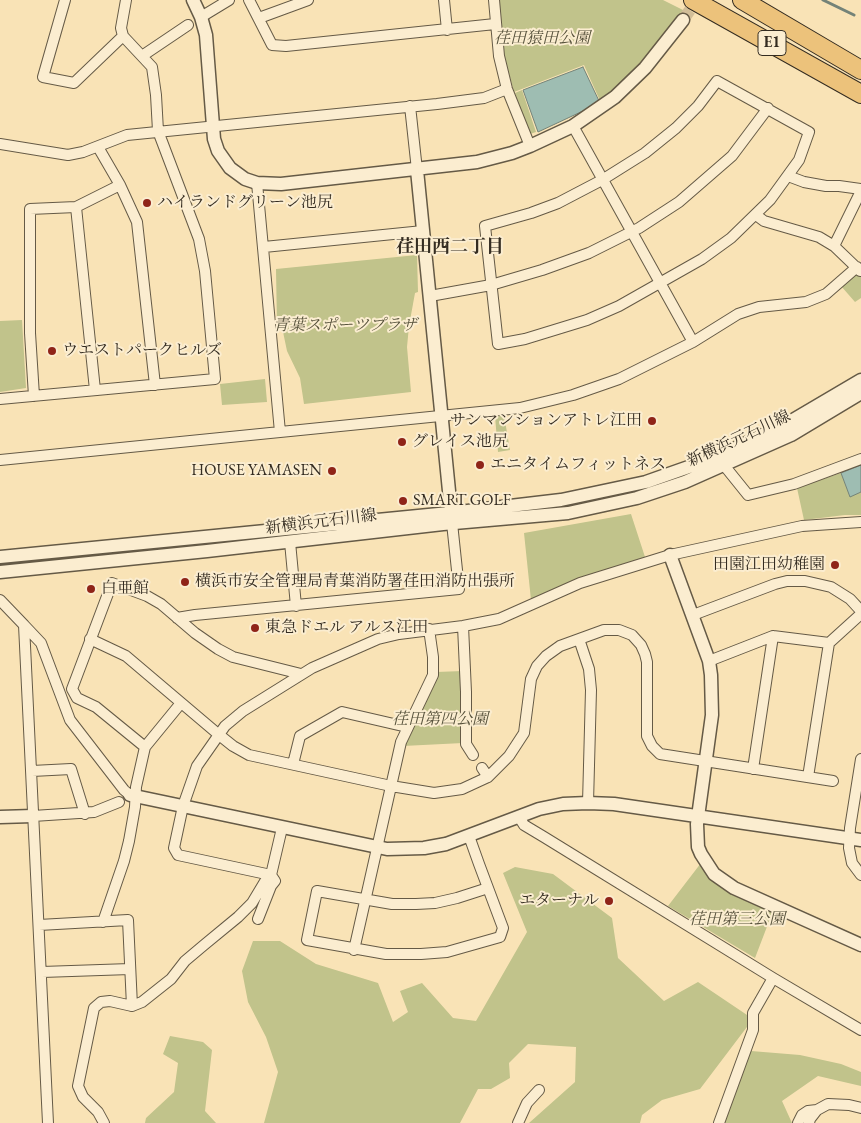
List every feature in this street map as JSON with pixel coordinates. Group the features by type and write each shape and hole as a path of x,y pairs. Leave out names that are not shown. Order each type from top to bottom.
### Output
{"highway":[{"name":"E1","path":"693,0 856,91"},
{"name":"E1","path":"742,0 861,70"}],"street":[{"path":"65,0 43,77 74,83 123,36"},
{"path":"0,399 215,379 205,272 199,239 158,131 154,72 152,67 123,36 121,28 126,0"},
{"path":"193,0 201,17 206,35 214,139 218,151 230,168 246,179 257,183 281,184 478,162 530,146 573,126 603,106 623,89 660,51 683,20"},
{"path":"201,17 229,0"},
{"path":"249,0 272,45 286,46 495,24"},
{"path":"259,18 308,0"},
{"path":"444,0 447,30"},
{"path":"494,0 499,56 507,89 530,146"},
{"path":"142,56 188,25"},
{"path":"717,81 768,108 809,132 798,160 788,176 770,200 731,238 702,259 618,306 587,320 525,339 498,344 485,226 531,213 602,180 645,153 676,128 698,106 717,81"},
{"path":"0,144 68,155 98,147 127,135 484,98 507,89"},
{"path":"177,618 459,590 410,106"},
{"path":"430,296 491,284 542,270 589,254 632,232 679,202 732,156 768,108"},
{"path":"573,126 693,342"},
{"path":"98,147 120,185 136,222 155,384"},
{"path":"788,176 804,182 861,190 834,246"},
{"path":"257,183 280,432"},
{"path":"34,396 30,333 30,208 76,208 120,185"},
{"path":"76,208 95,390"},
{"path":"0,460 520,408 573,395 620,379 693,342 738,314 760,307 806,302 826,294 859,269 834,246 818,237 764,221 756,215"},
{"path":"264,247 423,231"},
{"name":"新横浜元石川線","path":"721,461 861,380"},
{"name":"新横浜元石川線","path":"0,572 290,542 561,500 646,482 721,461 791,435 861,394"},
{"path":"721,461 748,494 794,484 861,458"},
{"name":"新横浜元石川線","path":"0,557 451,518"},
{"path":"258,920 271,886 275,881 271,874 178,855 174,848 183,806 197,766 218,734 243,711 301,674 378,639 429,629 463,626 509,616 580,583 670,555 802,526 861,522"},
{"path":"290,542 296,606"},
{"path":"670,555 709,661 712,715 698,816 697,838 701,854 707,865 721,880 734,888 861,944"},
{"path":"693,615 774,584 787,581 818,583 831,587 850,599 861,613 829,643 808,777"},
{"path":"145,747 96,707 77,698 72,689 112,583 147,596 161,604 218,650 234,657 301,674"},
{"path":"0,600 42,643 70,720 124,790 128,798 132,824 124,861 103,922"},
{"path":"24,625 48,1123"},
{"path":"463,626 466,744 473,754"},
{"path":"354,950 401,742 433,675 433,657 429,629"},
{"path":"90,640 126,656 218,734 233,746 249,755 391,786 434,793 462,789 488,777 509,756 524,733 531,680 537,666 546,656 560,646 604,630 619,630 632,635 641,645 647,662 646,736 660,754 833,781"},
{"path":"709,661 773,636 829,643"},
{"path":"753,769 773,636"},
{"path":"579,639 589,669 591,690 588,803"},
{"path":"128,798 145,747 181,703"},
{"path":"293,764 300,736 342,712 407,727"},
{"path":"861,762 855,840 850,855 852,863 861,875"},
{"path":"482,768 488,777"},
{"path":"32,771 71,769 85,814"},
{"path":"0,817 85,814 128,798 183,806 377,848 394,850 446,844 539,810 563,804 588,803 614,804 855,840"},
{"path":"520,816 524,825 861,1030"},
{"path":"104,1123 98,1112 82,1096 78,1086 94,1008 101,1002 110,1001 132,1006 142,1002 170,979 185,961 238,917 252,903 271,874 282,828"},
{"path":"468,836 488,888 503,928 500,937 447,952 394,954 354,950 307,940 317,891 392,904 416,904 435,903 488,888"},
{"path":"39,925 128,920 132,1006"},
{"path":"42,972 130,969"},
{"path":"719,1123 753,1030 753,1013 773,978"},
{"path":"518,1123 527,1103 539,1090"},
{"path":"809,1123 810,1118 817,1110 828,1104 849,1105 861,1108"},
{"path":"798,1123 802,1115 808,1111 817,1110"}],"green space":[{"name":"荏田猿田公園","path":"499,0 663,0 685,11 671,31 640,66 601,103 584,65 514,92 504,55"},
{"path":"522,90 536,132 530,134 515,93"},
{"name":"青葉スポーツプラザ","path":"417,255 418,292 415,293 407,347 411,392 304,404 300,378 287,351 282,327 277,327 276,269"},
{"path":"859,271 861,273 861,298 855,302 841,286"},
{"path":"22,320 26,388 0,392 0,321"},
{"path":"265,379 267,402 222,405 220,384"},
{"path":"504,415 510,450 498,452 495,416"},
{"path":"841,473 850,496 861,492 861,515 804,520 797,488"},
{"path":"631,514 645,557 589,575 531,600 524,533"},
{"name":"荏田第四公園","path":"463,671 463,743 403,746 436,672"},
{"name":"荏田第三公園","path":"701,863 773,911 755,958 668,906"},
{"path":"515,867 553,874 612,918 618,958 664,1001 698,982 753,1019 700,1089 662,1100 642,1115 640,1123 529,1123 575,1082 576,1047 528,1044 509,1063 510,1078 491,1089 478,1089 460,1123 264,1123 278,1072 266,1037 248,1002 242,971 253,941 280,941 316,964 378,983 393,1022 408,1012 400,991 422,983 453,1018 476,1021 527,932 503,873"},
{"path":"170,1036 203,1042 212,1050 205,1111 216,1123 145,1123 146,1118 174,1092 178,1063 163,1054"},
{"path":"751,1051 800,1055 841,1064 861,1072 861,1086 818,1076 782,1101 792,1123 723,1123 737,1081"}],"water":[{"path":"583,67 600,103 538,132 523,90"},
{"path":"861,465 861,492 850,497 841,473"}],"waterway":[{"path":"823,0 854,15"}],"tunnel":[{"path":"683,20 697,0"}],"place":[{"name":"ハイランドグリーン池尻","path":"147,203"},
{"name":"ウエストパークヒルズ","path":"52,351"},
{"name":"サンマンションアトレ江田","path":"652,421"},
{"name":"グレイス池尻","path":"402,442"},
{"name":"エニタイムフィットネス","path":"480,465"},
{"name":"HOUSE YAMASEN","path":"332,471"},
{"name":"SMART GOLF","path":"403,501"},
{"name":"田園江田幼稚園","path":"835,565"},
{"name":"横浜市安全管理局青葉消防署荏田消防出張所","path":"185,582"},
{"name":"白亜館","path":"91,589"},
{"name":"東急ドエル アルス江田","path":"255,628"},
{"name":"エターナル","path":"609,901"}],"district":[{"name":"荏田西二丁目","path":"450,247"}]}
